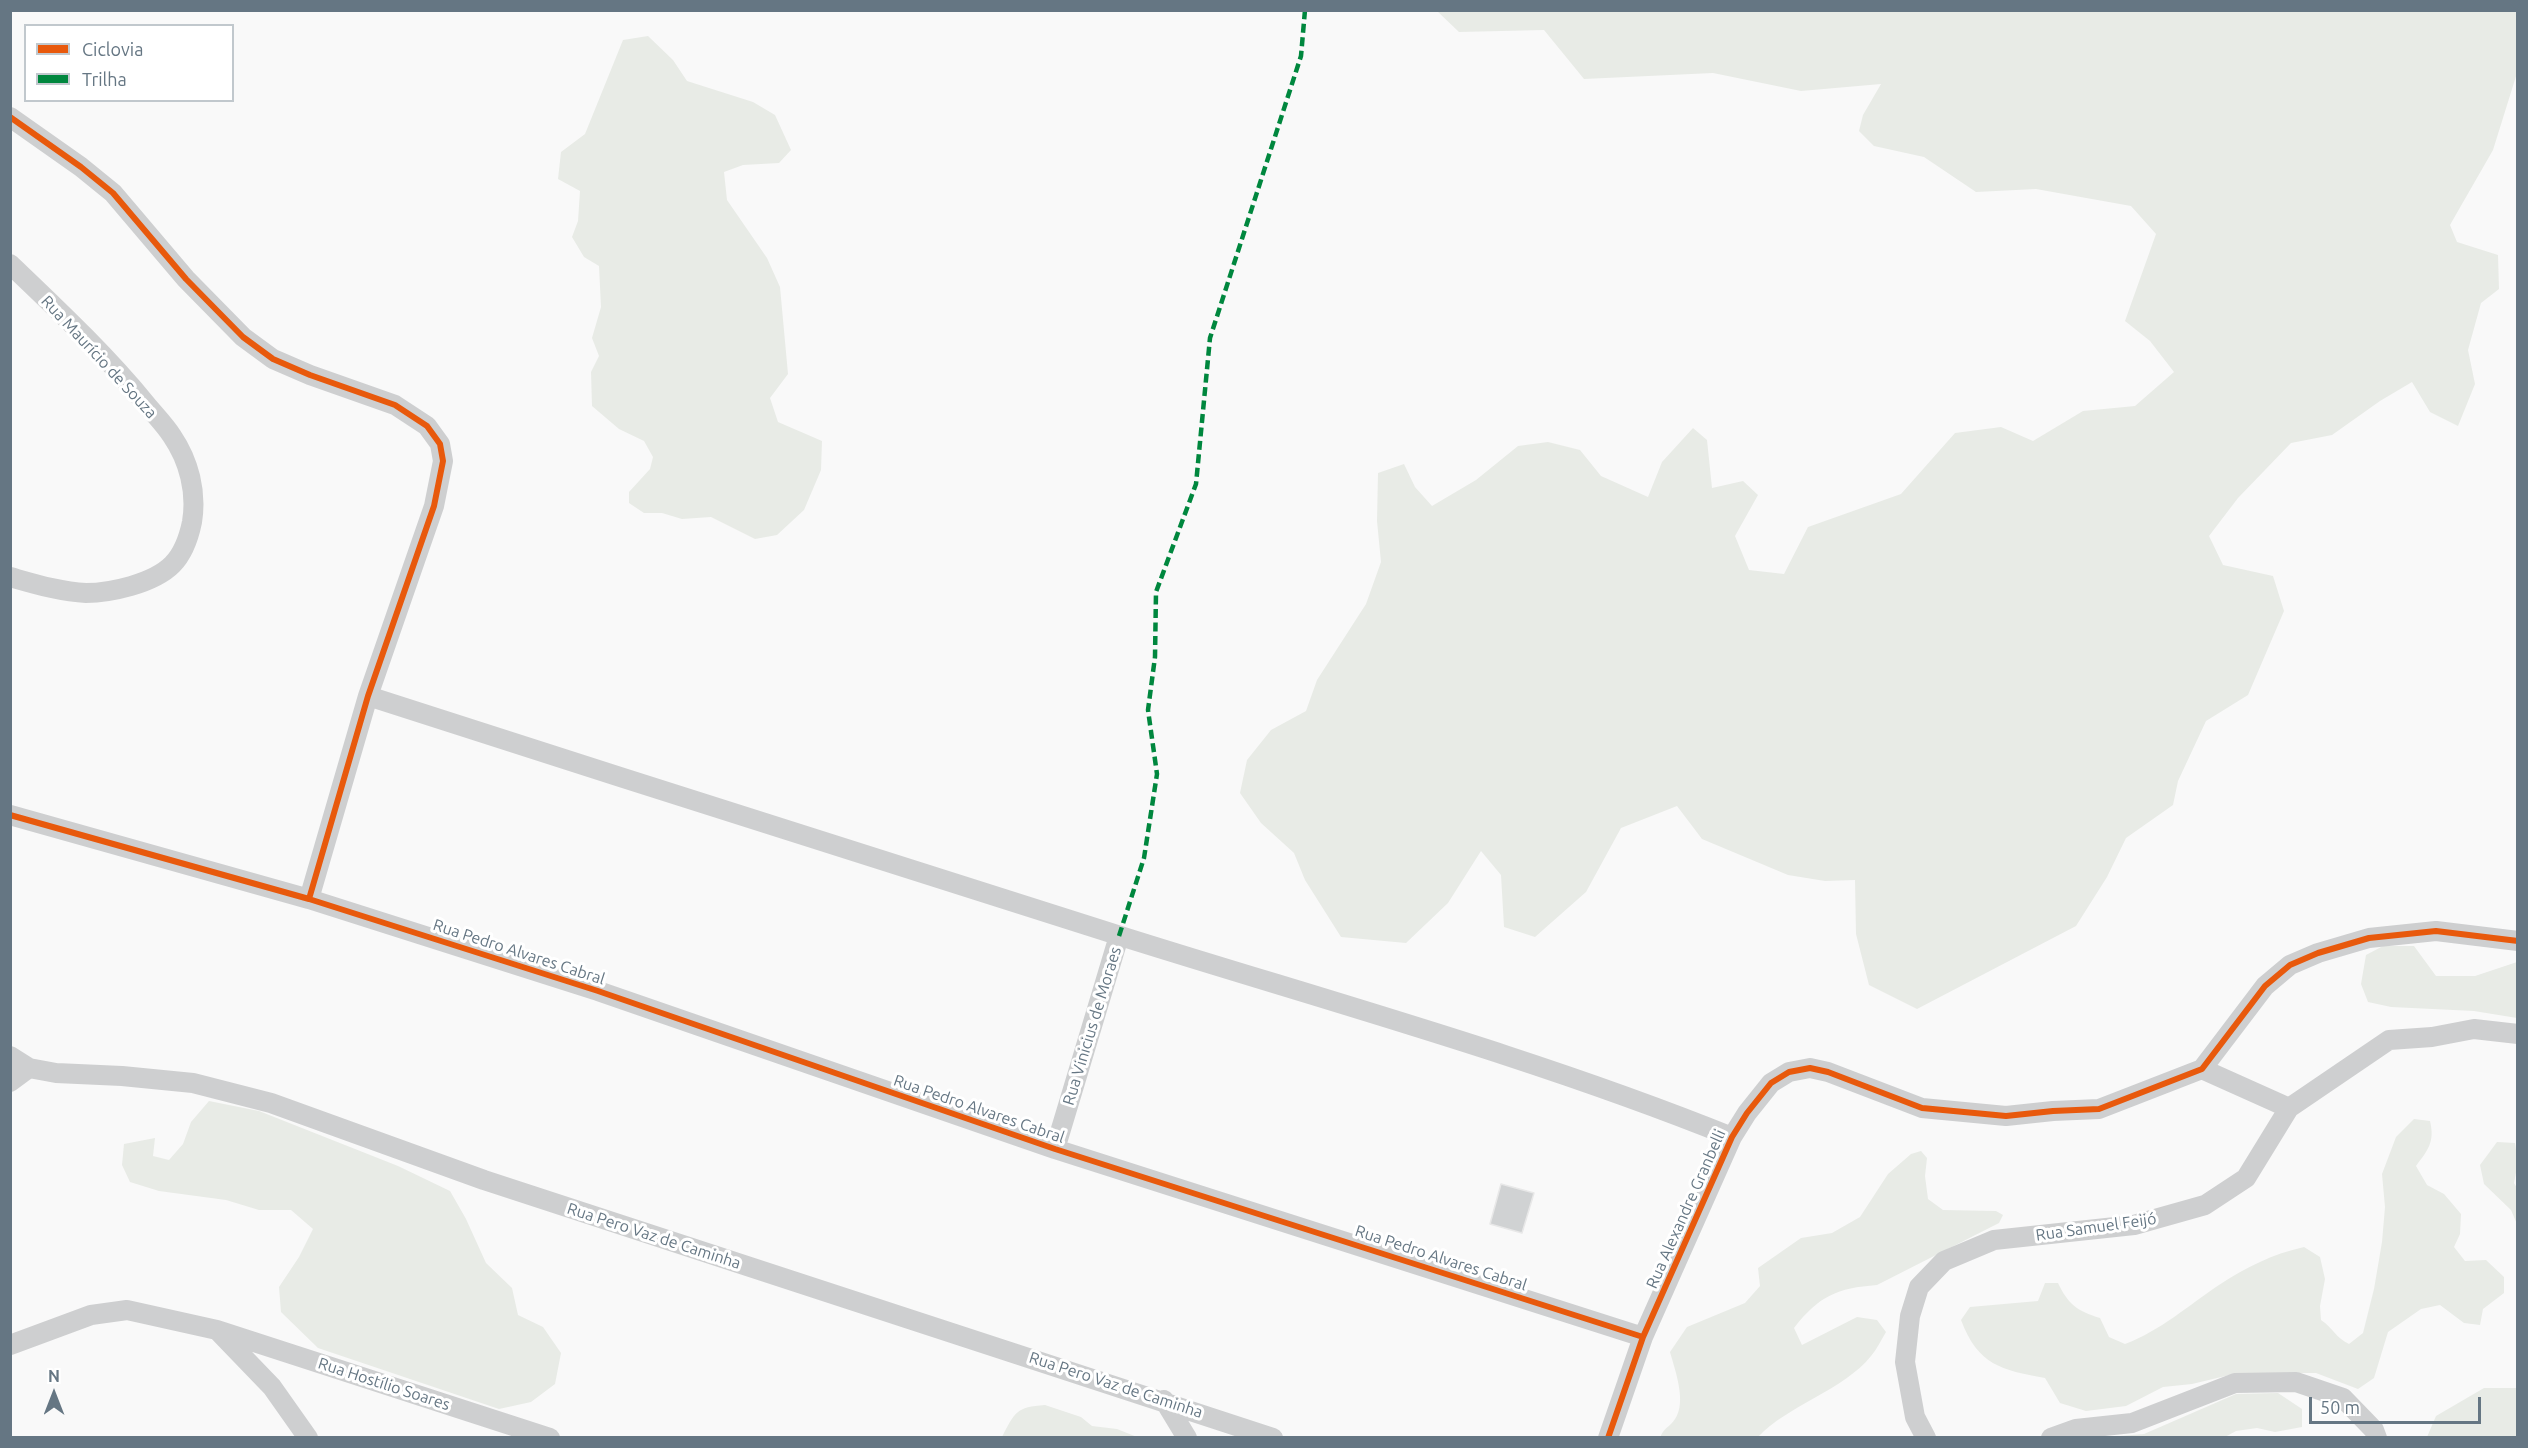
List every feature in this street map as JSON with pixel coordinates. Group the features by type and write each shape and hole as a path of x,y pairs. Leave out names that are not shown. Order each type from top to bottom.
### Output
{"street":[{"path":"10,117 81,167 113,193 186,279 243,337 273,358 310,375 403,410 427,426 440,444 443,460 434,506 368,696 309,898"},
{"name":"Rua Maurício de Souza","path":"10,264 126,380 172,436 190,471 194,509 189,535 182,553 169,569 155,579 119,589 87,593 10,577"},
{"path":"368,696 1119,936 1482,1048 1663,1109 1732,1137"},
{"name":"Rua Pedro Alvares Cabral","path":"10,814 309,898 598,991 1054,1149 1643,1336"},
{"path":"2289,1108 2202,1069 2265,986 2290,965 2318,953 2369,938 2436,931 2517,941"},
{"name":"Rua Vinicius de Moraes","path":"1054,1149 1119,936"},
{"name":"Rua Samuel Feijó","path":"1926,1437 1915,1417 1905,1362 1910,1316 1919,1287 1944,1261 1994,1240 2134,1225 2205,1205 2246,1178 2289,1108 2389,1040 2432,1037 2474,1029 2517,1034"},
{"path":"10,1056 29,1068 10,1082"},
{"name":"Rua Pero Vaz de Caminha","path":"29,1068 56,1073 122,1076 193,1083 271,1103 484,1180 1273,1437"},
{"name":"Rua Alexandre Granbelli","path":"1608,1437 1643,1336 1732,1137 1747,1113 1771,1083 1789,1072 1810,1068 1828,1072 1922,1108 2006,1116 2053,1111 2099,1110 2202,1069"},
{"name":"Rua Hostílio Soares","path":"10,1345 91,1315 128,1310 218,1330 550,1437"},
{"path":"218,1330 272,1387 308,1437"},
{"path":"2051,1437 2076,1429 2132,1423 2235,1383 2286,1382 2296,1382 2343,1398 2374,1430 2377,1437"},
{"path":"1164,1400 1187,1437"}],"shaded area":[{"path":"1437,11 2517,11 2517,73 2493,150 2450,225 2457,242 2498,255 2499,289 2481,303 2468,350 2475,384 2458,426 2430,412 2412,382 2380,401 2332,435 2291,443 2238,498 2209,536 2223,565 2273,576 2284,611 2248,695 2206,721 2178,781 2173,805 2126,838 2107,877 2076,926 1917,1009 1869,985 1856,934 1855,880 1825,881 1788,875 1702,839 1677,806 1621,828 1586,892 1535,937 1504,927 1501,875 1481,851 1448,903 1406,943 1341,937 1305,880 1294,853 1261,823 1240,793 1247,760 1271,730 1306,711 1317,680 1366,604 1381,562 1377,521 1378,473 1404,464 1415,487 1432,506 1476,480 1518,446 1548,442 1580,450 1601,476 1648,497 1662,462 1693,428 1707,440 1712,488 1743,481 1758,495 1735,536 1749,570 1784,574 1808,527 1901,494 1955,433 2001,427 2033,441 2083,411 2135,406 2174,372 2150,341 2125,321 2156,234 2131,206 2036,189 1976,192 1924,157 1874,146 1859,131 1863,115 1881,84 1801,91 1713,73 1584,79 1544,30 1459,32"},
{"path":"648,36 673,60 687,81 753,102 775,115 791,150 779,163 743,165 724,172 727,200 767,258 780,287 788,374 770,398 778,422 822,441 821,470 804,510 777,535 755,539 711,517 682,519 662,513 644,513 629,503 629,492 650,469 653,457 644,441 619,429 592,406 591,372 599,356 592,338 601,307 599,266 584,257 572,237 578,221 580,191 558,179 561,152 585,134 623,40"},
{"path":"2383,946 2414,946 2436,976 2475,976 2517,962 2517,1018 2474,1011 2391,1007 2368,1002 2361,984 2366,955"},
{"path":"209,1101 259,1111 398,1166 450,1191 486,1263 512,1288 518,1315 543,1327 561,1353 555,1384 531,1402 499,1409 318,1348 281,1312 279,1287 299,1257 313,1229 291,1210 259,1210 226,1200 159,1191 130,1182 122,1165 124,1144 155,1138 153,1156 169,1160 183,1144 191,1122"},
{"path":"2414,1119 2430,1121 2432,1135 2427,1150 2416,1166 2427,1185 2444,1194 2461,1214 2460,1234 2454,1247 2465,1261 2486,1260 2504,1277 2504,1293 2483,1309 2480,1325 2464,1323 2440,1305 2421,1309 2388,1332 2374,1378 2358,1389 2316,1373 2238,1373 2192,1384 2163,1387 2126,1406 2086,1411 2060,1403 2045,1378 2004,1368 1983,1356 1975,1347 1961,1320 1970,1307 2038,1301 2045,1283 2058,1283 2074,1306 2100,1318 2109,1337 2125,1344 2162,1325 2239,1272 2271,1257 2304,1247 2320,1257 2325,1279 2320,1306 2321,1320 2349,1344 2363,1333 2374,1289 2385,1207 2382,1174 2396,1137"},
{"path":"2497,1142 2515,1143 2518,1162 2514,1183 2517,1188 2517,1224 2511,1210 2484,1184 2480,1165"},
{"path":"1921,1151 1927,1158 1925,1176 1928,1199 1943,1210 1996,1211 2003,1215 1999,1223 1877,1285 1840,1291 1812,1308 1794,1328 1802,1345 1857,1317 1877,1320 1886,1332 1860,1368 1770,1426 1758,1437 1660,1438 1675,1419 1680,1404 1679,1386 1670,1352 1687,1327 1745,1303 1760,1286 1758,1268 1801,1238 1832,1233 1860,1217 1888,1174 1911,1154"},
{"path":"2484,1388 2517,1388 2517,1437 2427,1437 2436,1416"},
{"path":"2278,1393 2302,1409 2302,1427 2275,1432 2257,1428 2236,1431 2225,1437 2108,1437 2144,1434 2236,1394"},
{"path":"1045,1405 1081,1417 1092,1426 1117,1429 1137,1437 1002,1437 1014,1416 1022,1409"}],"building":[{"path":"1501,1184 1534,1193 1522,1233 1490,1224"}],"marked path":[{"path":"1119,936 1144,858 1157,774 1148,710 1155,657 1156,592 1196,484 1210,338 1301,56 1305,10"}],"cycle path":[{"path":"10,117 81,167 113,193 186,279 243,337 273,359 310,375 395,405 427,426 440,444 443,461 434,506 368,696 309,899"},
{"path":"10,815 309,899 598,991 1055,1149 1643,1337"},
{"path":"1608,1438 1643,1337 1732,1137 1747,1113 1771,1083 1789,1072 1810,1068 1828,1072 1922,1108 2006,1116 2099,1109 2202,1069 2265,986 2290,965 2318,953 2369,938 2436,931 2518,941"}]}
